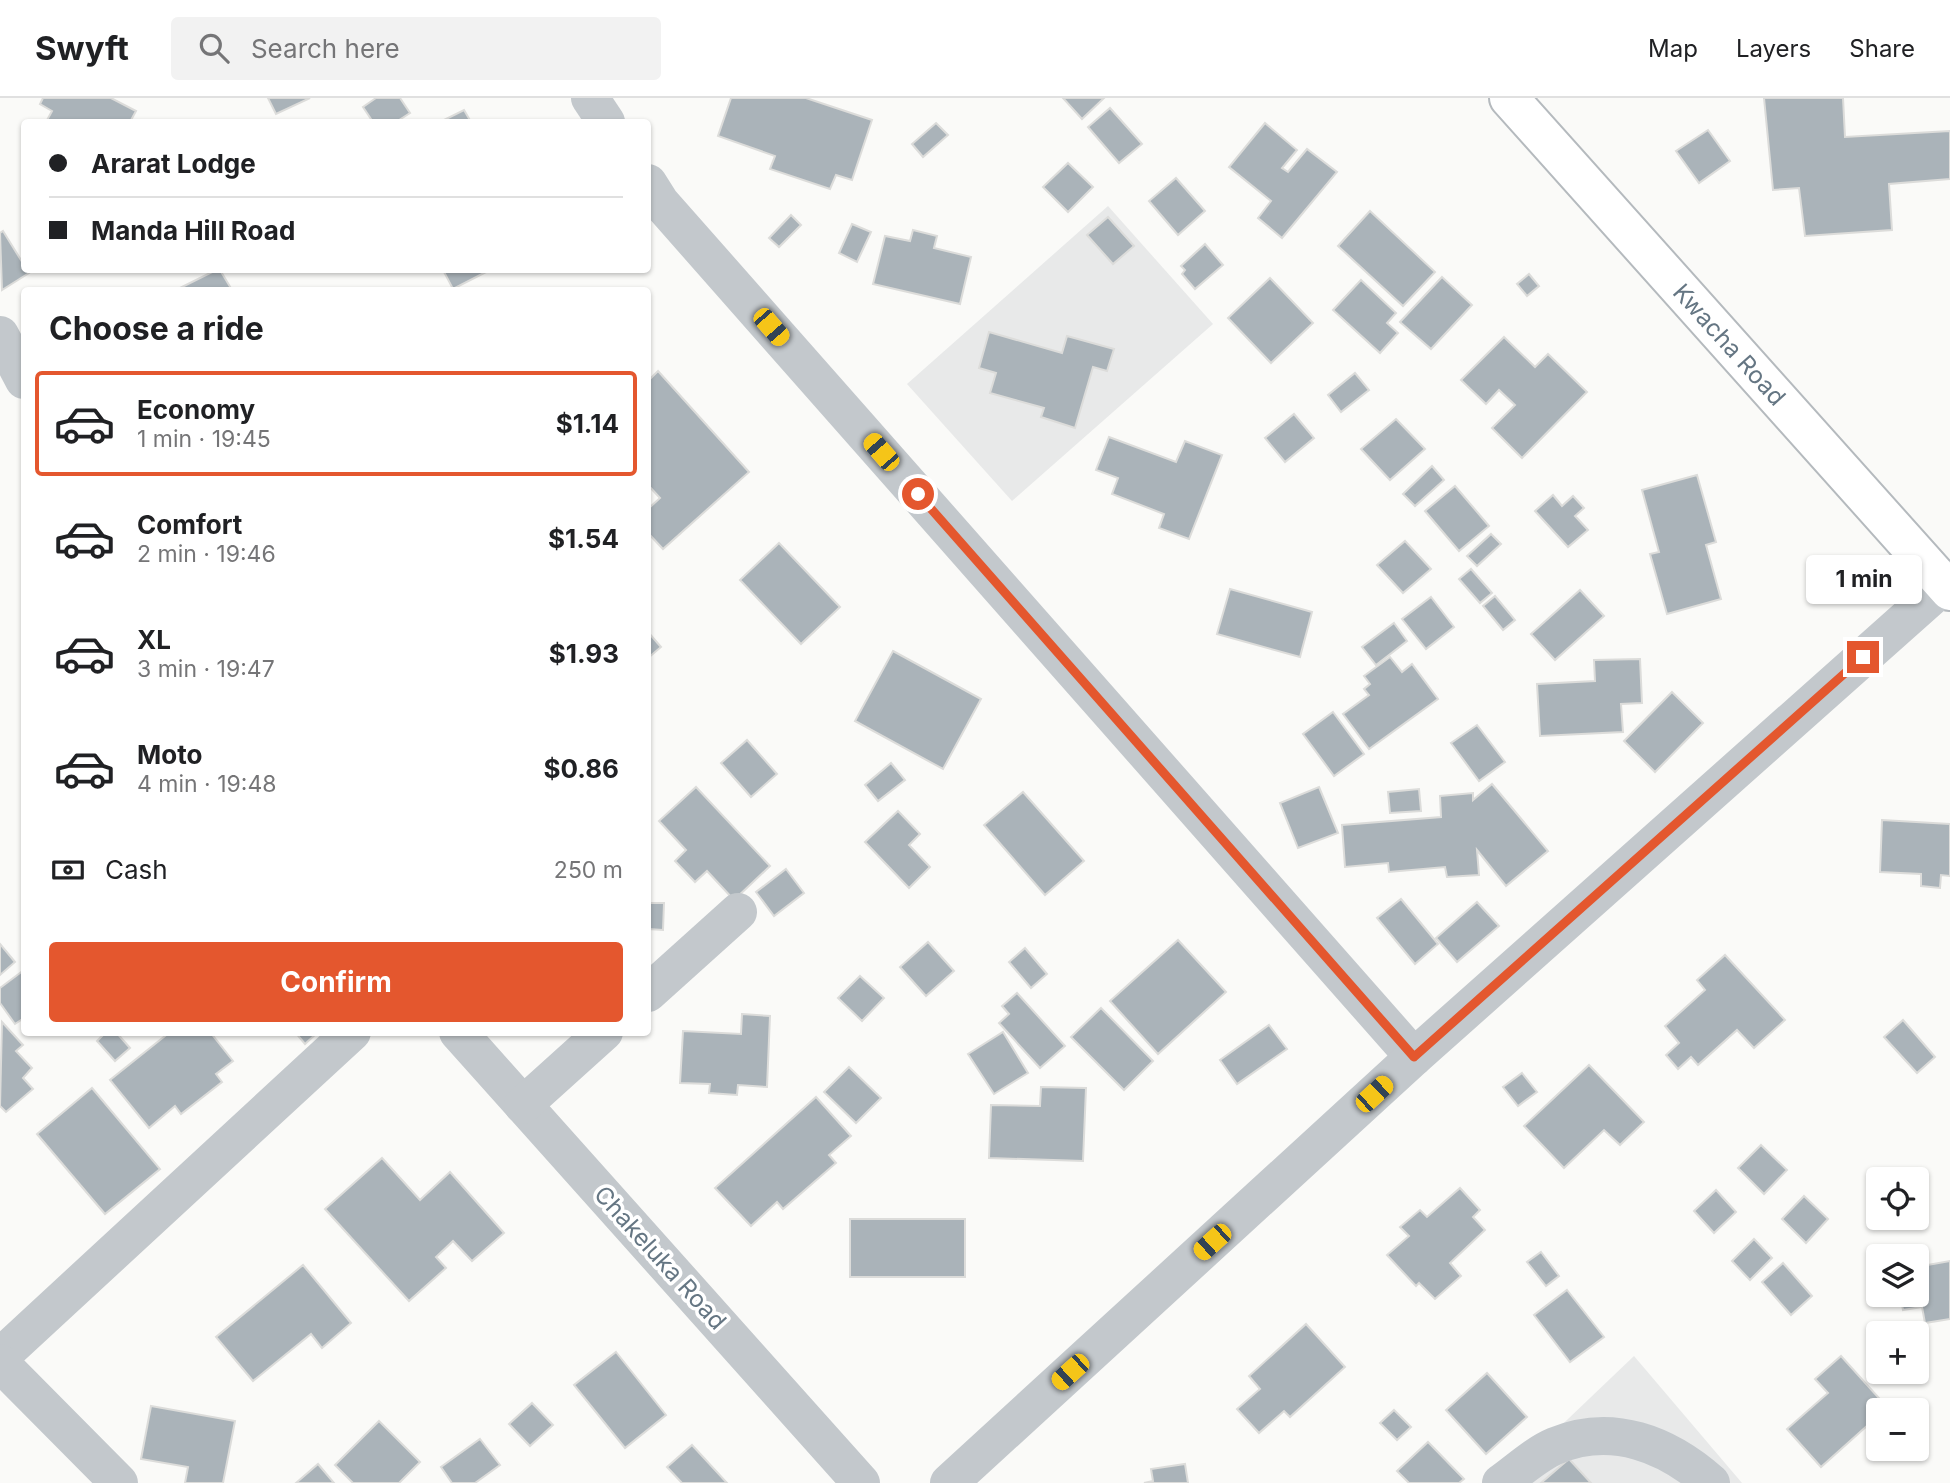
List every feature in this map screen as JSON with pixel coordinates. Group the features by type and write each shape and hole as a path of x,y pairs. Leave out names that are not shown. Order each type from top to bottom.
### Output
{"main road":[{"name":"Kwacha Road","path":"1509,98 1948,585"}],"street":[{"path":"590,98 605,119"},
{"path":"651,187 678,223 1414,1057"},
{"path":"0,335 21,374"},
{"path":"949,1483 1414,1057 1948,585"},
{"path":"651,990 738,912"},
{"path":"0,1357 348,1036"},
{"name":"Chakeluka Road","path":"462,1036 861,1483"},
{"path":"523,1105 600,1036"},
{"path":"0,1363 119,1483"},
{"path":"1501,1483 1553,1447 1579,1437 1610,1434 1635,1439 1672,1454 1687,1462 1710,1483"}],"shaded area":[{"path":"1108,206 1213,324 1012,501 907,384"},
{"path":"1634,1356 1742,1483 1501,1483"}],"building":[{"path":"43,98 111,98 136,111 132,119 48,119 52,111 40,104"},
{"path":"268,98 310,98 276,114"},
{"path":"376,98 400,98 410,113 401,119 371,119 363,107"},
{"path":"731,98 806,98 872,120 852,180 836,175 830,189 770,169 775,156 718,136"},
{"path":"1063,98 1104,98 1082,119"},
{"path":"1764,98 1843,98 1845,137 1950,131 1950,179 1889,184 1892,230 1805,236 1799,188 1773,190"},
{"path":"1110,108 1142,144 1119,163 1088,127"},
{"path":"464,110 469,119 446,119"},
{"path":"936,123 948,135 923,157 912,144"},
{"path":"1265,123 1297,150 1282,168 1288,172 1307,149 1337,172 1282,238 1258,218 1271,201 1229,167"},
{"path":"1708,130 1730,161 1699,183 1676,151"},
{"path":"1068,163 1093,187 1068,212 1043,187"},
{"path":"1176,178 1205,211 1178,235 1149,201"},
{"path":"1370,211 1435,272 1403,306 1338,246"},
{"path":"791,215 801,225 779,247 769,238"},
{"path":"1108,217 1134,246 1113,264 1087,235"},
{"path":"852,224 871,232 857,262 839,253"},
{"path":"913,230 937,236 934,248 971,257 960,304 873,284 885,236 910,241"},
{"path":"3,231 21,260 21,273 29,273 2,290 0,233"},
{"path":"1205,244 1223,265 1195,289 1182,274 1185,270 1181,266"},
{"path":"210,273 222,273 230,287 182,287"},
{"path":"445,273 484,273 457,287 452,287"},
{"path":"1529,274 1539,286 1527,296 1517,284"},
{"path":"1442,277 1472,305 1431,349 1400,322"},
{"path":"1270,278 1313,323 1271,363 1228,318"},
{"path":"1361,280 1396,313 1387,323 1398,333 1380,353 1333,310"},
{"path":"989,332 1062,353 1067,336 1114,349 1107,371 1093,367 1075,428 1041,417 1044,408 990,393 996,373 979,368"},
{"path":"1504,337 1535,367 1548,354 1587,392 1522,458 1492,428 1515,405 1499,390 1486,404 1461,380"},
{"path":"658,371 749,472 663,549 651,536 651,506 660,498 651,488 651,378"},
{"path":"1355,373 1369,390 1341,412 1328,395"},
{"path":"1294,414 1314,438 1285,462 1265,438"},
{"path":"1396,419 1425,449 1390,480 1361,449"},
{"path":"1109,437 1176,462 1185,441 1222,455 1189,539 1159,528 1164,514 1112,494 1118,478 1096,470"},
{"path":"1432,466 1444,480 1415,506 1403,494"},
{"path":"1697,475 1716,542 1706,545 1721,599 1667,614 1650,554 1659,552 1642,490"},
{"path":"1455,486 1489,526 1459,551 1425,511"},
{"path":"1553,495 1562,506 1573,496 1584,508 1575,516 1588,530 1568,547 1535,511"},
{"path":"1491,534 1501,544 1477,566 1467,556"},
{"path":"1405,541 1431,569 1403,593 1377,565"},
{"path":"779,543 840,607 801,644 740,580"},
{"path":"1471,569 1492,593 1480,603 1459,579"},
{"path":"1230,589 1312,612 1300,657 1217,634"},
{"path":"1580,590 1604,616 1555,660 1531,634"},
{"path":"1495,596 1515,620 1503,630 1483,606"},
{"path":"1431,597 1454,627 1426,649 1402,619"},
{"path":"1394,623 1407,641 1376,665 1362,647"},
{"path":"651,635 661,647 651,655"},
{"path":"893,651 981,699 943,769 855,721"},
{"path":"1390,657 1402,672 1412,664 1438,699 1369,749 1343,714 1369,695 1364,689 1370,684 1364,676"},
{"path":"1640,659 1642,703 1621,704 1623,732 1540,736 1537,684 1595,681 1594,660"},
{"path":"1672,692 1703,723 1655,772 1624,741"},
{"path":"1333,712 1364,754 1334,776 1303,734"},
{"path":"1477,725 1505,762 1479,781 1451,743"},
{"path":"747,740 777,774 751,797 721,763"},
{"path":"891,763 905,780 878,801 865,785"},
{"path":"1492,784 1548,851 1506,886 1477,850 1479,875 1447,877 1445,867 1389,872 1388,863 1345,867 1342,825 1441,817 1440,796 1473,793 1473,800"},
{"path":"696,787 770,866 734,900 707,871 695,882 675,861 686,850 659,821"},
{"path":"1319,787 1338,833 1298,848 1280,803"},
{"path":"1419,789 1421,811 1390,813 1388,792"},
{"path":"1023,792 1084,861 1045,895 984,825"},
{"path":"898,811 920,834 909,845 930,867 909,888 865,842"},
{"path":"1882,820 1950,824 1950,876 1941,875 1940,888 1921,886 1921,874 1880,872"},
{"path":"786,869 804,893 774,916 756,892"},
{"path":"1401,899 1438,944 1415,964 1377,918"},
{"path":"1477,902 1499,926 1457,962 1436,938"},
{"path":"651,903 664,903 663,930 651,929"},
{"path":"1178,940 1226,992 1158,1054 1110,1001"},
{"path":"928,942 954,971 926,996 900,967"},
{"path":"0,944 15,962 0,975"},
{"path":"1025,948 1047,974 1031,988 1009,962"},
{"path":"1725,955 1785,1020 1754,1048 1737,1030 1698,1065 1691,1057 1678,1069 1666,1055 1679,1043 1665,1026 1705,990 1697,980"},
{"path":"21,972 21,1020 15,1024 0,1003 0,988"},
{"path":"860,976 884,998 862,1021 838,998"},
{"path":"1017,993 1065,1046 1040,1068 999,1023 1009,1014 1002,1006"},
{"path":"1101,1008 1153,1061 1124,1090 1071,1037"},
{"path":"742,1014 770,1016 767,1087 738,1085 737,1095 709,1093 710,1084 680,1083 683,1031 741,1034"},
{"path":"1903,1020 1935,1057 1917,1073 1884,1037"},
{"path":"2,1022 23,1045 16,1051 32,1068 23,1078 33,1089 6,1112 0,1106"},
{"path":"1269,1025 1287,1049 1237,1084 1220,1060"},
{"path":"1003,1032 1028,1073 994,1094 968,1054"},
{"path":"102,1036 120,1036 130,1048 115,1061 97,1041"},
{"path":"165,1036 213,1036 233,1061 216,1074 222,1082 181,1114 175,1106 149,1128 110,1080"},
{"path":"298,1036 314,1036 305,1044"},
{"path":"1589,1065 1644,1122 1620,1145 1604,1130 1564,1168 1524,1126"},
{"path":"849,1067 881,1098 856,1123 824,1092"},
{"path":"1522,1073 1537,1092 1518,1106 1503,1087"},
{"path":"1041,1087 1086,1088 1083,1161 989,1158 991,1105 1040,1106"},
{"path":"92,1088 160,1169 105,1214 37,1134"},
{"path":"816,1097 851,1136 829,1155 836,1163 783,1209 777,1202 751,1226 715,1188"},
{"path":"1761,1145 1787,1170 1764,1194 1738,1168"},
{"path":"382,1158 420,1200 450,1172 504,1233 472,1261 453,1241 436,1257 446,1268 409,1301 325,1209"},
{"path":"1460,1188 1480,1210 1473,1217 1485,1230 1450,1263 1461,1276 1435,1299 1419,1283 1416,1286 1387,1255 1409,1236 1400,1227 1420,1210 1427,1217"},
{"path":"1716,1190 1736,1212 1714,1233 1694,1211"},
{"path":"1804,1196 1828,1219 1806,1243 1782,1219"},
{"path":"850,1219 965,1219 965,1277 850,1277"},
{"path":"1754,1239 1772,1258 1750,1280 1732,1261"},
{"path":"1541,1252 1559,1276 1546,1286 1527,1262"},
{"path":"1950,1261 1950,1319 1925,1321 1922,1307 1929,1307 1929,1265"},
{"path":"1783,1263 1812,1296 1791,1315 1762,1282"},
{"path":"303,1265 351,1323 322,1348 311,1334 253,1381 216,1337"},
{"path":"1567,1290 1604,1337 1570,1362 1534,1315"},
{"path":"1306,1324 1345,1367 1290,1417 1284,1411 1259,1433 1237,1409 1260,1389 1249,1376"},
{"path":"616,1352 666,1415 625,1448 574,1385"},
{"path":"1841,1356 1879,1398 1866,1398 1866,1427 1821,1467 1787,1429 1828,1393 1815,1379"},
{"path":"1487,1373 1527,1417 1486,1454 1446,1410"},
{"path":"532,1403 553,1425 530,1446 509,1424"},
{"path":"151,1406 235,1421 223,1483 185,1483 188,1467 141,1459"},
{"path":"1394,1410 1411,1427 1397,1440 1380,1423"},
{"path":"379,1421 420,1462 399,1483 353,1483 335,1465"},
{"path":"480,1439 500,1465 475,1483 452,1483 441,1467"},
{"path":"1428,1442 1464,1479 1459,1483 1409,1483 1397,1471"},
{"path":"692,1445 727,1483 682,1483 667,1467"},
{"path":"1569,1459 1591,1483 1541,1483 1563,1464"},
{"path":"318,1464 334,1483 296,1483"},
{"path":"1185,1464 1188,1483 1144,1483 1153,1481 1151,1469"}],"route":[{"path":"918,494 1414,1057 1863,657"}]}
